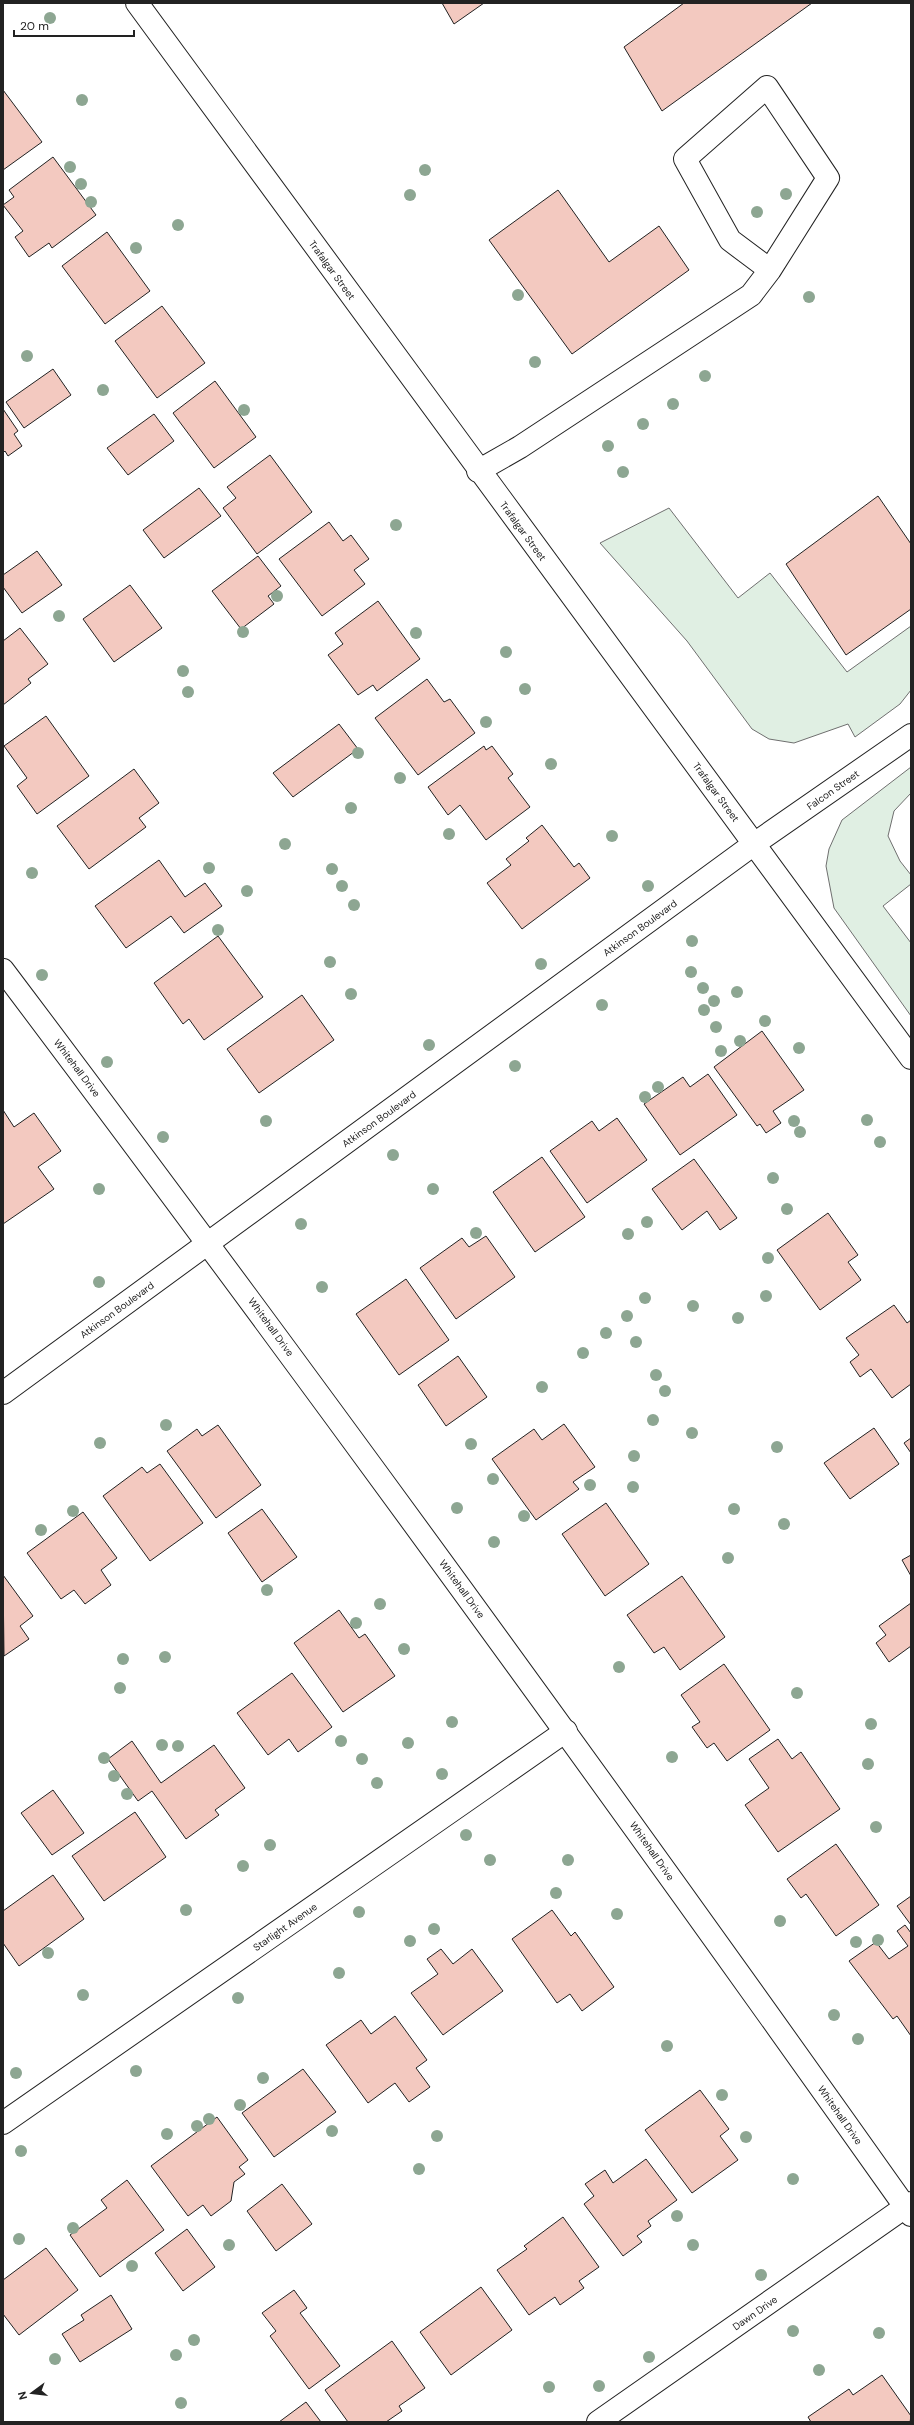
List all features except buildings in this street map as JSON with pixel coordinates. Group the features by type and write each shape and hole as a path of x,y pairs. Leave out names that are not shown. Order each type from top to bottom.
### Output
{"street":[{"name":"Trafalgar Street","path":"137,3 478,470 911,1058"},
{"path":"478,470 520,447 751,295 770,270 828,178 767,86 685,159 730,240 770,270"},
{"name":"Falcon Street","path":"754,844 911,735"},
{"name":"Atkinson Boulevard","path":"3,1393 754,844"},
{"name":"Whitehall Drive","path":"3,970 209,1243 566,1731 909,2208"},
{"name":"Starlight Avenue","path":"3,2123 566,1731"},
{"name":"Dawn Drive","path":"598,2422 909,2208"}],"green space":[{"path":"669,508 738,598 770,573 847,672 911,626 911,690 900,704 855,737 848,724 794,743 769,739 752,729 687,641 600,543"},
{"path":"911,767 911,793 894,811 888,836 900,861 911,875 911,884 883,906 911,943 911,1016 834,908 826,866 829,849 842,820"}]}
